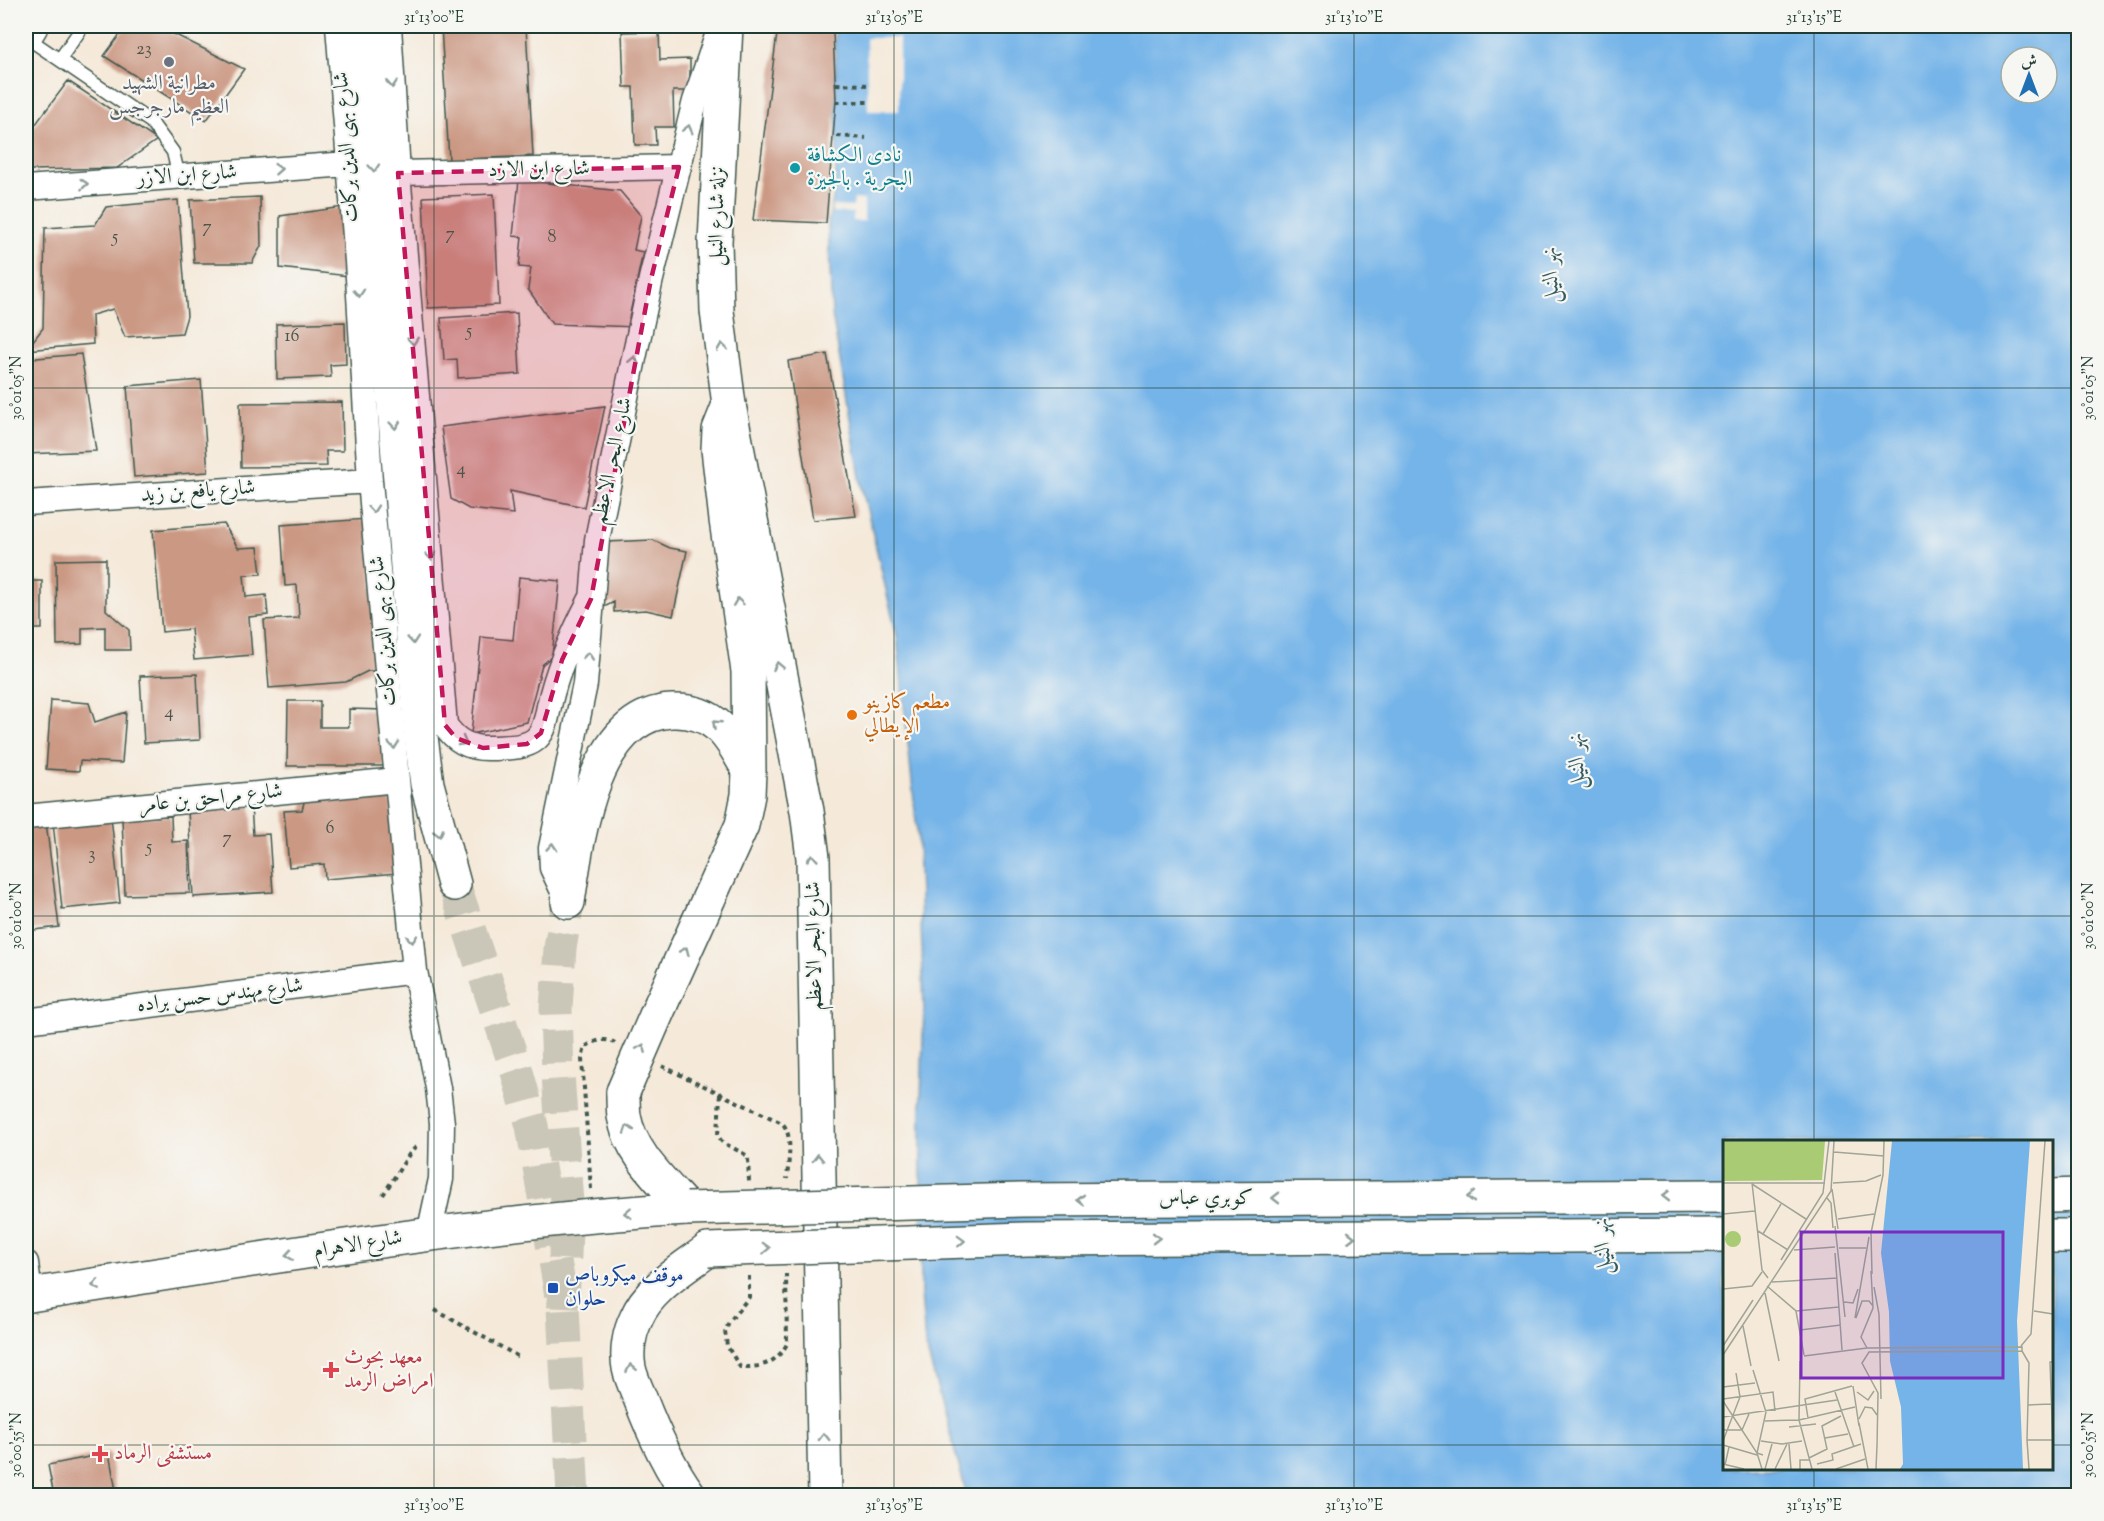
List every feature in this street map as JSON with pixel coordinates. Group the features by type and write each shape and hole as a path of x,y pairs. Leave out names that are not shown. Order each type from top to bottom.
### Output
{"main road":[{"path":"26,35 31,26"},
{"name":"شارع بهى الدين بركات","path":"363,26 369,260 427,784 454,884"},
{"name":"نزلة شارع النيل","path":"726,26 715,242 717,310 729,405"},
{"path":"687,1209 652,1170 633,1144 624,1117 623,1092 742,825 748,795 748,671 718,449 719,430 729,405"},
{"name":"شارع البحر الاعظم","path":"729,405 807,811 813,858 825,1496"},
{"path":"567,902 576,848 591,791 607,754 631,725 656,712 685,711 709,717 731,739 749,771"},
{"path":"2053,1196 2079,1195"},
{"name":"كوبري عباس","path":"687,1209 1046,1200 1723,1196"},
{"name":"شارع الاهرام","path":"28,1279 593,1215 687,1209"},
{"name":"كوبري عباس","path":"682,1489 647,1417 629,1367 628,1341 636,1317 651,1296 708,1250 1027,1239 1723,1235"},
{"path":"2053,1236 2079,1236"}],"street":[{"name":"شارع بهى الدين بركات","path":"338,26 348,164 369,260 370,481 415,971 438,1088 442,1123 441,1179 429,1234"},
{"path":"389,26 398,173 445,725 456,738 472,747 483,748 519,746 535,739 545,725 562,660 591,599"},
{"name":"شارع البحر الاعظم","path":"567,902 552,868 551,848 585,684 597,540 651,279 695,101 721,26"},
{"name":"شارع ابن الازر","path":"26,188 348,164"},
{"name":"شارع ابن الازد","path":"398,173 679,168"},
{"name":"شارع يافع بن زيد","path":"26,503 370,481"},
{"name":"شارع مراحق بن عامر","path":"26,818 397,780"},
{"name":"شارع مهندس حسن براده","path":"26,1021 415,971"}],"lane":[{"path":"60,59 83,26"},
{"path":"26,35 151,122 173,152 179,177"}],"path":[{"path":"836,84 867,85"},
{"path":"836,102 868,102"},
{"path":"837,136 866,138"},
{"path":"593,1215 582,1059 585,1047 597,1040 610,1040 620,1045"},
{"path":"660,1065 782,1123 787,1128 788,1136 787,1185"},
{"path":"720,1094 718,1136 722,1142 746,1155 749,1176"},
{"path":"383,1194 410,1153"},
{"path":"749,1296 725,1331 728,1346 740,1367 754,1368 770,1363 782,1354 787,1344 786,1267"},
{"path":"435,1310 519,1357"}],"highlighted area":[{"path":"679,167 651,279 591,599 562,660 541,733 527,744 483,748 456,738 445,725 398,173"}],"water":[{"name":"نهر النيل","path":"835,26 2078,26 2078,1495 967,1495 925,1343 921,1293 921,1099 924,1008 918,840 897,636 862,488 832,314 828,224 835,189 837,145"}],"pier":[{"name":"نادى الكشافة البحرية . بالجيزة","path":"866,38 899,38 899,111 868,111"},
{"path":"854,199 864,200 864,221 853,221 853,213 832,212 832,206 853,207"}],"building":[{"path":"126,26 158,26 244,69 206,121 104,56"},
{"path":"441,26 526,26 533,156 449,160"},
{"name":"نادى الكشافة البحرية . بالجيزة","path":"778,26 833,32 836,100 826,223 753,220"},
{"path":"659,31 660,60 690,59 690,91 673,91 674,127 655,127 656,145 635,145 633,87 624,87 622,32"},
{"path":"68,81 157,140 117,168 31,170 26,160 26,137"},
{"path":"519,180 620,191 641,216 634,250 643,252 629,318 639,320 638,327 552,324 528,289 531,268 519,267 522,237 513,236"},
{"path":"494,194 499,305 428,308 423,197"},
{"path":"260,197 261,246 252,263 194,263 190,200"},
{"path":"178,200 187,316 182,333 125,337 113,309 92,315 93,344 26,350 43,328 45,228 95,225 106,207"},
{"path":"343,207 348,276 280,268 280,216"},
{"path":"517,313 520,374 458,378 457,359 444,360 441,318"},
{"path":"345,322 346,364 330,365 331,377 277,379 276,324"},
{"path":"81,354 96,451 26,454 26,359"},
{"path":"827,354 856,516 813,520 788,361"},
{"path":"201,380 208,472 134,477 127,386"},
{"path":"342,402 343,451 326,451 327,466 241,467 240,403"},
{"path":"605,406 584,507 510,491 513,514 469,509 451,499 441,427"},
{"path":"368,519 380,671 368,671 346,682 269,688 264,620 299,618 297,585 285,586 281,525"},
{"path":"224,524 238,548 258,547 261,574 244,575 246,597 266,595 268,615 249,617 252,655 194,660 191,629 162,632 153,530"},
{"path":"653,540 670,548 687,551 673,616 646,610 614,612 614,602 598,610 607,542"},
{"path":"106,559 106,610 129,630 130,650 105,650 105,627 82,628 82,644 57,645 56,560"},
{"path":"519,577 560,581 552,656 542,665 527,722 471,734 481,637 513,640"},
{"path":"26,581 42,581 42,629 26,629"},
{"path":"197,674 200,740 144,743 140,676"},
{"path":"51,700 89,703 95,722 126,712 122,763 80,761 79,771 46,769"},
{"path":"288,701 320,701 320,727 349,727 349,709 385,710 384,766 287,766"},
{"path":"390,788 398,873 325,879 324,864 289,867 284,811 302,810 306,795"},
{"path":"251,806 253,835 269,834 273,892 193,897 188,810"},
{"path":"111,816 120,903 62,909 53,822"},
{"path":"171,816 172,842 188,841 190,893 125,895 122,818"},
{"path":"46,822 59,927 26,931 26,825"},
{"path":"109,1453 117,1496 54,1496 48,1465"}],"tunnel":[{"path":"454,884 517,1072 532,1126 563,1308 573,1496"},
{"path":"563,1308 567,1203 556,1009 560,948 568,902"}],"place":[{"name":"مطرانية الشهيد العظيم مارجرجس","path":"169,62"},
{"name":"نادى الكشافة البحرية . بالجيزة","path":"795,168"},
{"name":"مطعم كازينو الإيطالي","path":"852,715"},
{"name":"موقف ميكروباص حلوان","path":"553,1288"},
{"name":"معهد بحوث امراض الرمد","path":"331,1370"},
{"name":"مستشفى الرماد","path":"100,1454"}]}
